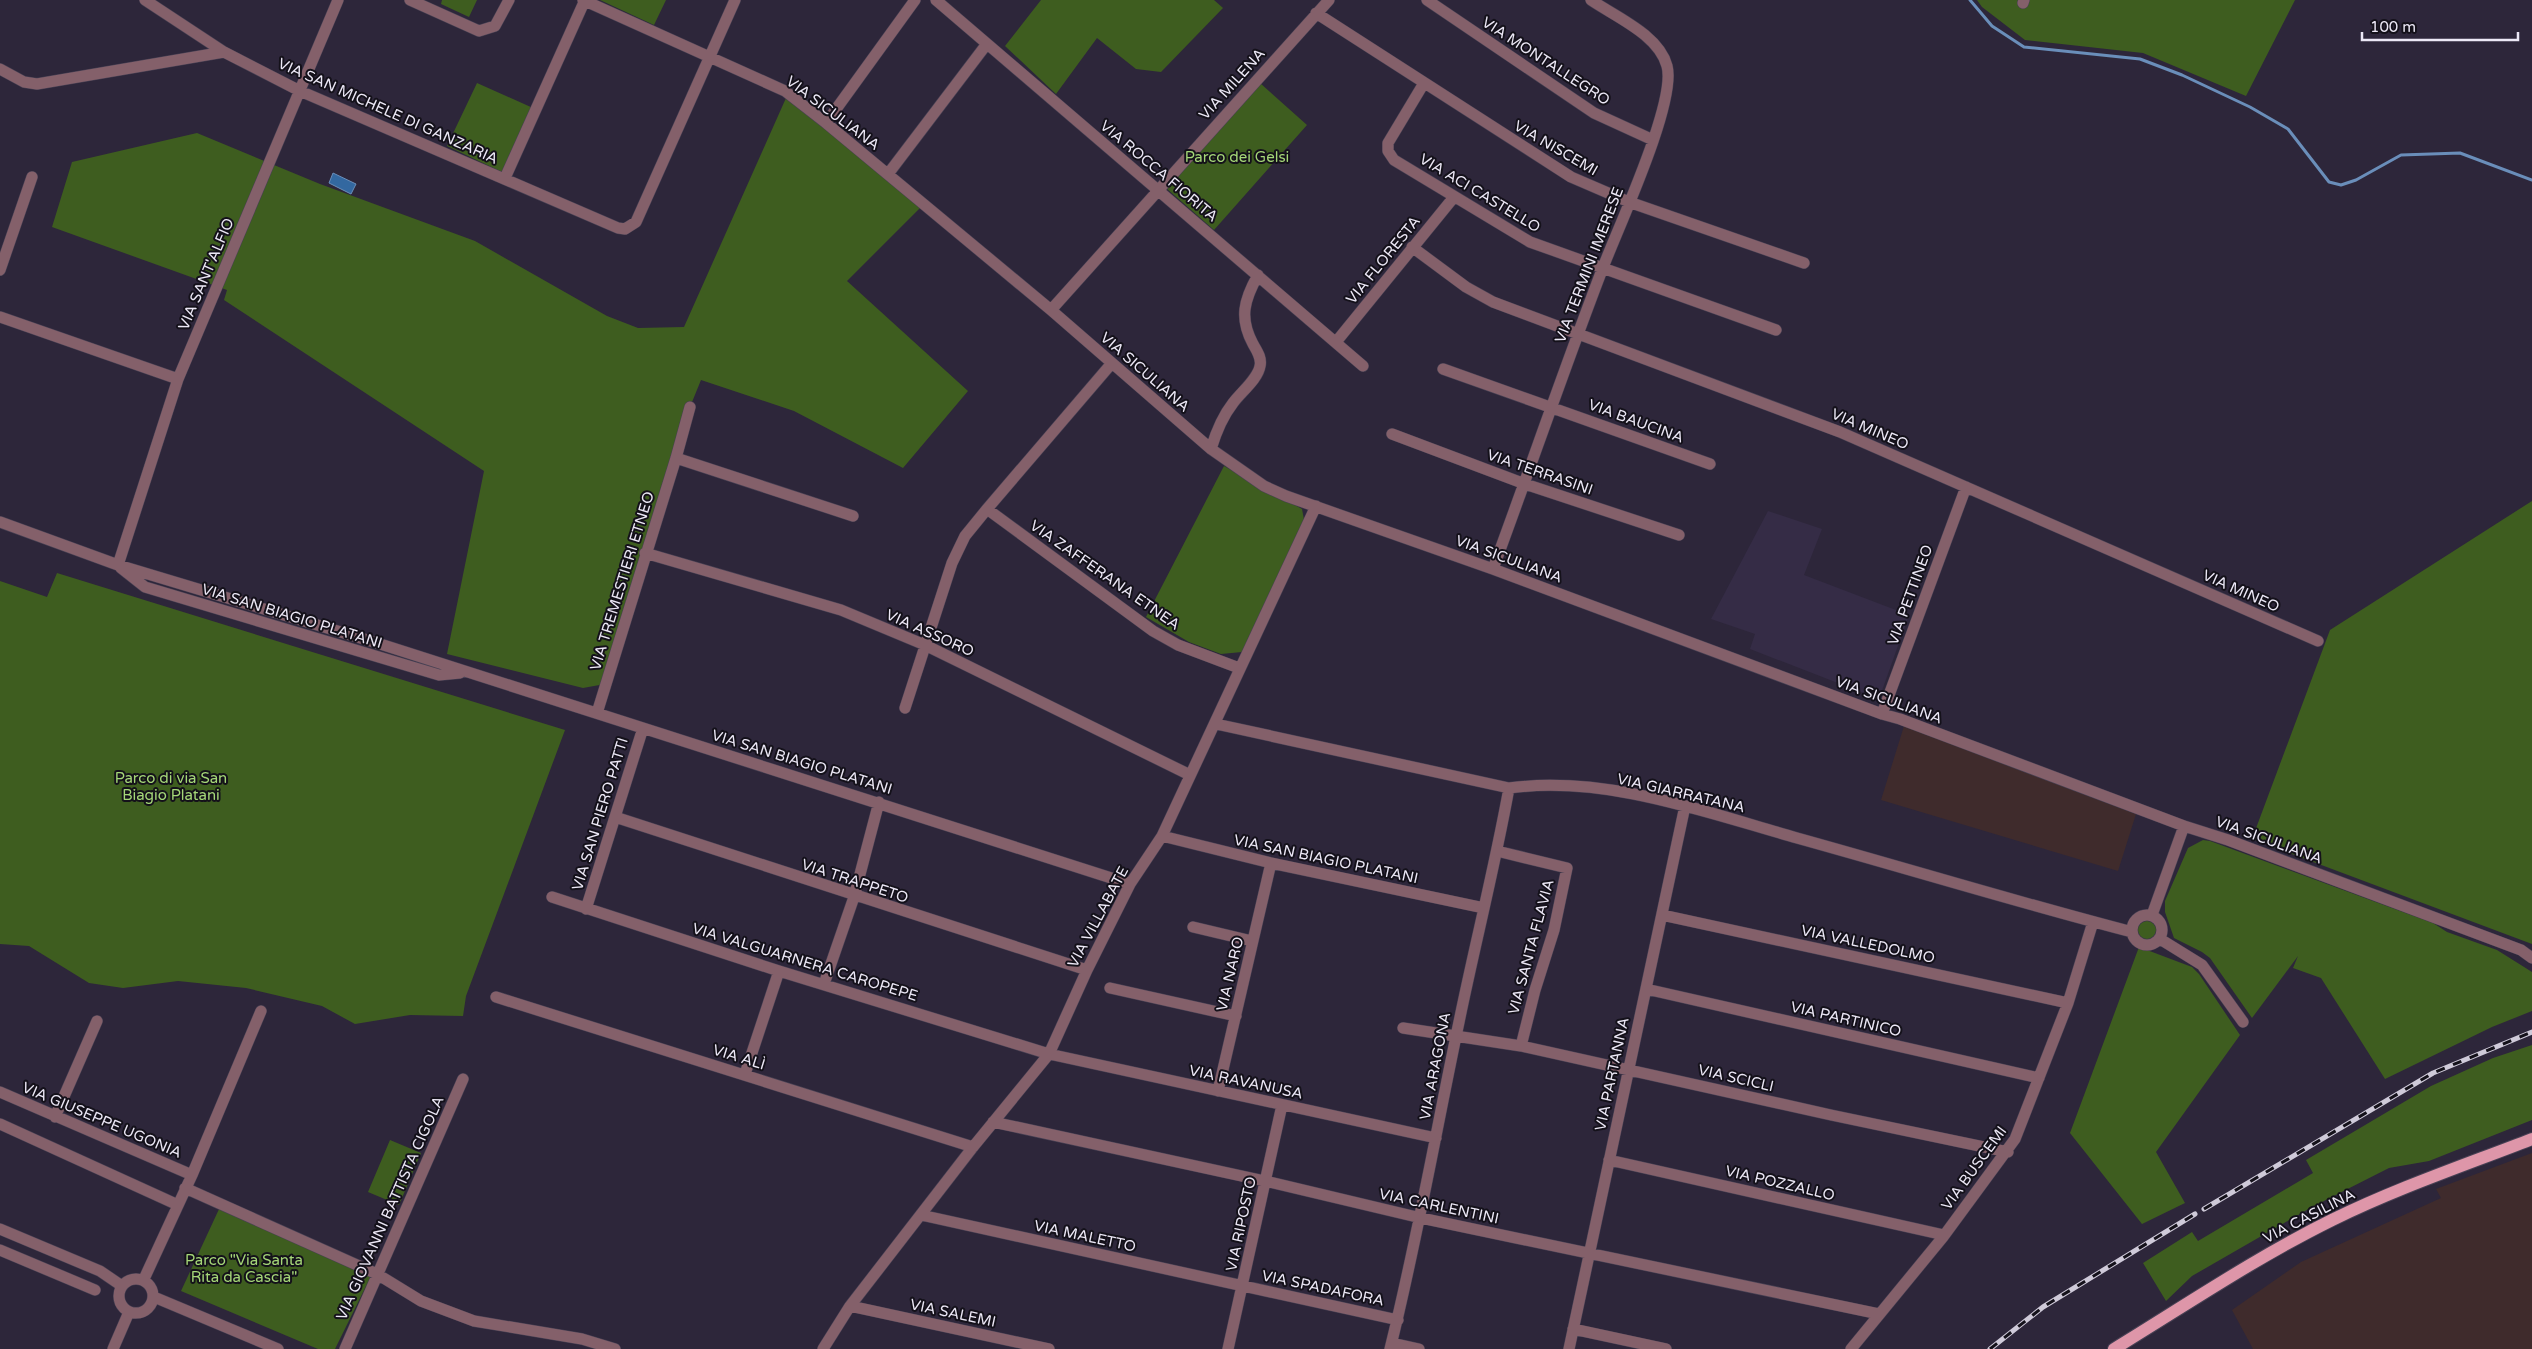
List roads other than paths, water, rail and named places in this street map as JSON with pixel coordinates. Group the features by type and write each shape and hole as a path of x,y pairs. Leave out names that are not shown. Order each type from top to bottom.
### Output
{"main road":[{"name":"VIA CASILINA","path":"2114,1349 2268,1255 2333,1220 2401,1189 2532,1139"}],"street":[{"name":"VIA SAN MICHELE DI GANZARIA","path":"145,0 224,52 300,91 618,228 628,228 636,222 710,56"},
{"name":"VIA SANT'ALFIO","path":"118,565 178,379 338,0"},
{"path":"410,0 480,31 494,26 510,0"},
{"path":"505,178 584,0"},
{"name":"VIA SICULIANA","path":"584,0 784,91 826,123 1051,310 1211,449 1264,486 1882,714 1909,722 2184,826 2228,840 2526,951 2532,958"},
{"path":"710,56 736,0"},
{"path":"826,123 915,0"},
{"name":"VIA ROCCA FIORITA","path":"936,0 986,45 1157,188 1363,366"},
{"name":"VIA MILENA","path":"1051,310 1157,188 1329,0"},
{"name":"VIA MONTALLEGRO","path":"1427,0 1594,112 1653,140"},
{"name":"VIA TERMINI IMERESE","path":"1493,569 1602,269 1653,140 1668,88 1669,75 1665,58 1644,35 1592,0"},
{"name":"VIA NISCEMI","path":"1316,13 1571,178 1629,202 1804,263"},
{"path":"888,174 986,45"},
{"path":"0,69 24,82 37,84 224,52"},
{"name":"VIA ACI CASTELLO","path":"1424,83 1389,140 1388,152 1394,160 1530,242 1776,330"},
{"path":"0,270 32,177"},
{"name":"VIA FLORESTA","path":"1336,342 1454,197"},
{"name":"VIA MINEO","path":"1412,247 1478,295 1578,336 1840,432 2318,641"},
{"path":"1211,449 1225,415 1255,376 1260,365 1259,356 1247,332 1243,318 1246,300 1258,275"},
{"path":"0,317 178,379"},
{"path":"905,708 952,563 965,536 1112,363"},
{"name":"VIA BAUCINA","path":"1443,370 1552,406 1710,464"},
{"name":"VIA TREMESTIERI ETNEO","path":"597,713 690,407"},
{"name":"VIA TERRASINI","path":"1392,434 1525,484 1679,535"},
{"path":"676,458 853,516"},
{"name":"VIA PETTINEO","path":"1882,714 1966,487"},
{"name":"VIA VILLABATE","path":"822,1349 850,1306 973,1147 1049,1054 1087,970 1130,884 1162,836 1190,774 1216,724 1239,668 1316,506"},
{"name":"VIA ZAFFERANA ETNEA","path":"987,508 1153,631 1178,645 1239,668"},
{"name":"VIA SAN BIAGIO PLATANI","path":"0,522 118,565 157,575 597,713 1130,884"},
{"name":"VIA ASSORO","path":"645,553 841,610 925,645 1190,774"},
{"name":"VIA SAN BIAGIO PLATANI","path":"118,565 145,586 154,589 439,676 465,672"},
{"path":"154,589 157,575"},
{"name":"VIA GIARRATANA","path":"1216,724 1509,788 1549,784 1592,788 1685,806 2132,932"},
{"name":"VIA SAN PIERO PATTI","path":"586,908 643,728"},
{"name":"VIA ARAGONA","path":"1391,1346 1421,1218 1509,788"},
{"path":"824,984 854,896 879,802"},
{"name":"VIA PARTANNA","path":"1569,1349 1685,806"},
{"name":"VIA TRAPPETO","path":"615,818 1087,970"},
{"path":"2152,915 2184,826"},
{"name":"VIA SAN BIAGIO PLATANI","path":"1162,836 1271,863 1484,908"},
{"name":"VIA SANTA FLAVIA","path":"1497,850 1567,868 1554,930 1532,999 1521,1046"},
{"name":"VIA NARO","path":"1218,1091 1271,863"},
{"name":"VIA VALGUARNERA CAROPEPE","path":"552,897 779,972 824,984 1049,1054"},
{"name":"VIA VALLEDOLMO","path":"1662,915 2068,1003"},
{"path":"2152,915 2162,924 2163,929 2160,939 2150,945 2142,945 2135,939 2132,932 2134,922 2138,918 2152,915"},
{"name":"VIA BUSCEMI","path":"1851,1349 1944,1235 2008,1152 2022,1126 2068,1003 2093,922"},
{"path":"1193,927 1252,941"},
{"path":"2160,939 2195,959 2206,969 2243,1022"},
{"path":"745,1074 779,972"},
{"path":"1110,988 1236,1016"},
{"name":"VIA PARTINICO","path":"1646,989 2039,1078"},
{"name":"VIA ALÌ","path":"496,997 973,1147"},
{"path":"144,1279 192,1175 262,1010"},
{"path":"55,1117 97,1021"},
{"name":"VIA SCICLI","path":"1403,1028 1521,1046 2008,1152"},
{"name":"VIA RAVANUSA","path":"1049,1054 1436,1138"},
{"name":"VIA GIOVANNI BATTISTA CIGOLA","path":"345,1349 463,1079"},
{"name":"VIA GIUSEPPE UGONIA","path":"0,1092 192,1175"},
{"name":"VIA RIPOSTO","path":"1228,1349 1282,1105"},
{"name":"VIA CARLENTINI","path":"993,1122 1266,1181 1421,1218 1879,1314"},
{"path":"0,1124 178,1204"},
{"name":"VIA POZZALLO","path":"1609,1160 1944,1235"},
{"path":"185,1188 377,1274 422,1301 474,1321 575,1338 615,1349"},
{"name":"VIA MALETTO","path":"921,1214 1243,1286"},
{"path":"0,1228 100,1271 122,1286"},
{"path":"0,1250 95,1290"},
{"path":"46,1269 55,1251"},
{"path":"134,1279 144,1279 151,1286 154,1297 150,1307 145,1312 129,1312 122,1307 119,1296 122,1286 134,1279"},
{"name":"VIA SPADAFORA","path":"1243,1286 1398,1320"},
{"path":"154,1297 278,1349"},
{"name":"VIA SALEMI","path":"850,1306 1049,1349"},
{"path":"113,1349 129,1312"},
{"path":"1573,1329 1666,1349"},
{"path":"1391,1346 1419,1349"}],"water":[{"path":"333,173 356,184 351,194 329,183"}],"waterway":[{"path":"1970,0 1992,26 2024,47 2140,59 2182,75 2250,107 2288,129 2329,182 2341,185 2356,180 2401,155 2460,153 2532,180"}],"railway":[{"path":"2204,1209 2433,1073 2532,1032"},
{"path":"1990,1349 2043,1307 2195,1214"}],"park label":[{"name":"Parco dei Gelsi","path":"1237,157"},
{"name":"Parco di via San Biagio Platani","path":"171,786"},
{"name":"Parco \"Via Santa Rita da Cascia\"","path":"244,1268"}]}
